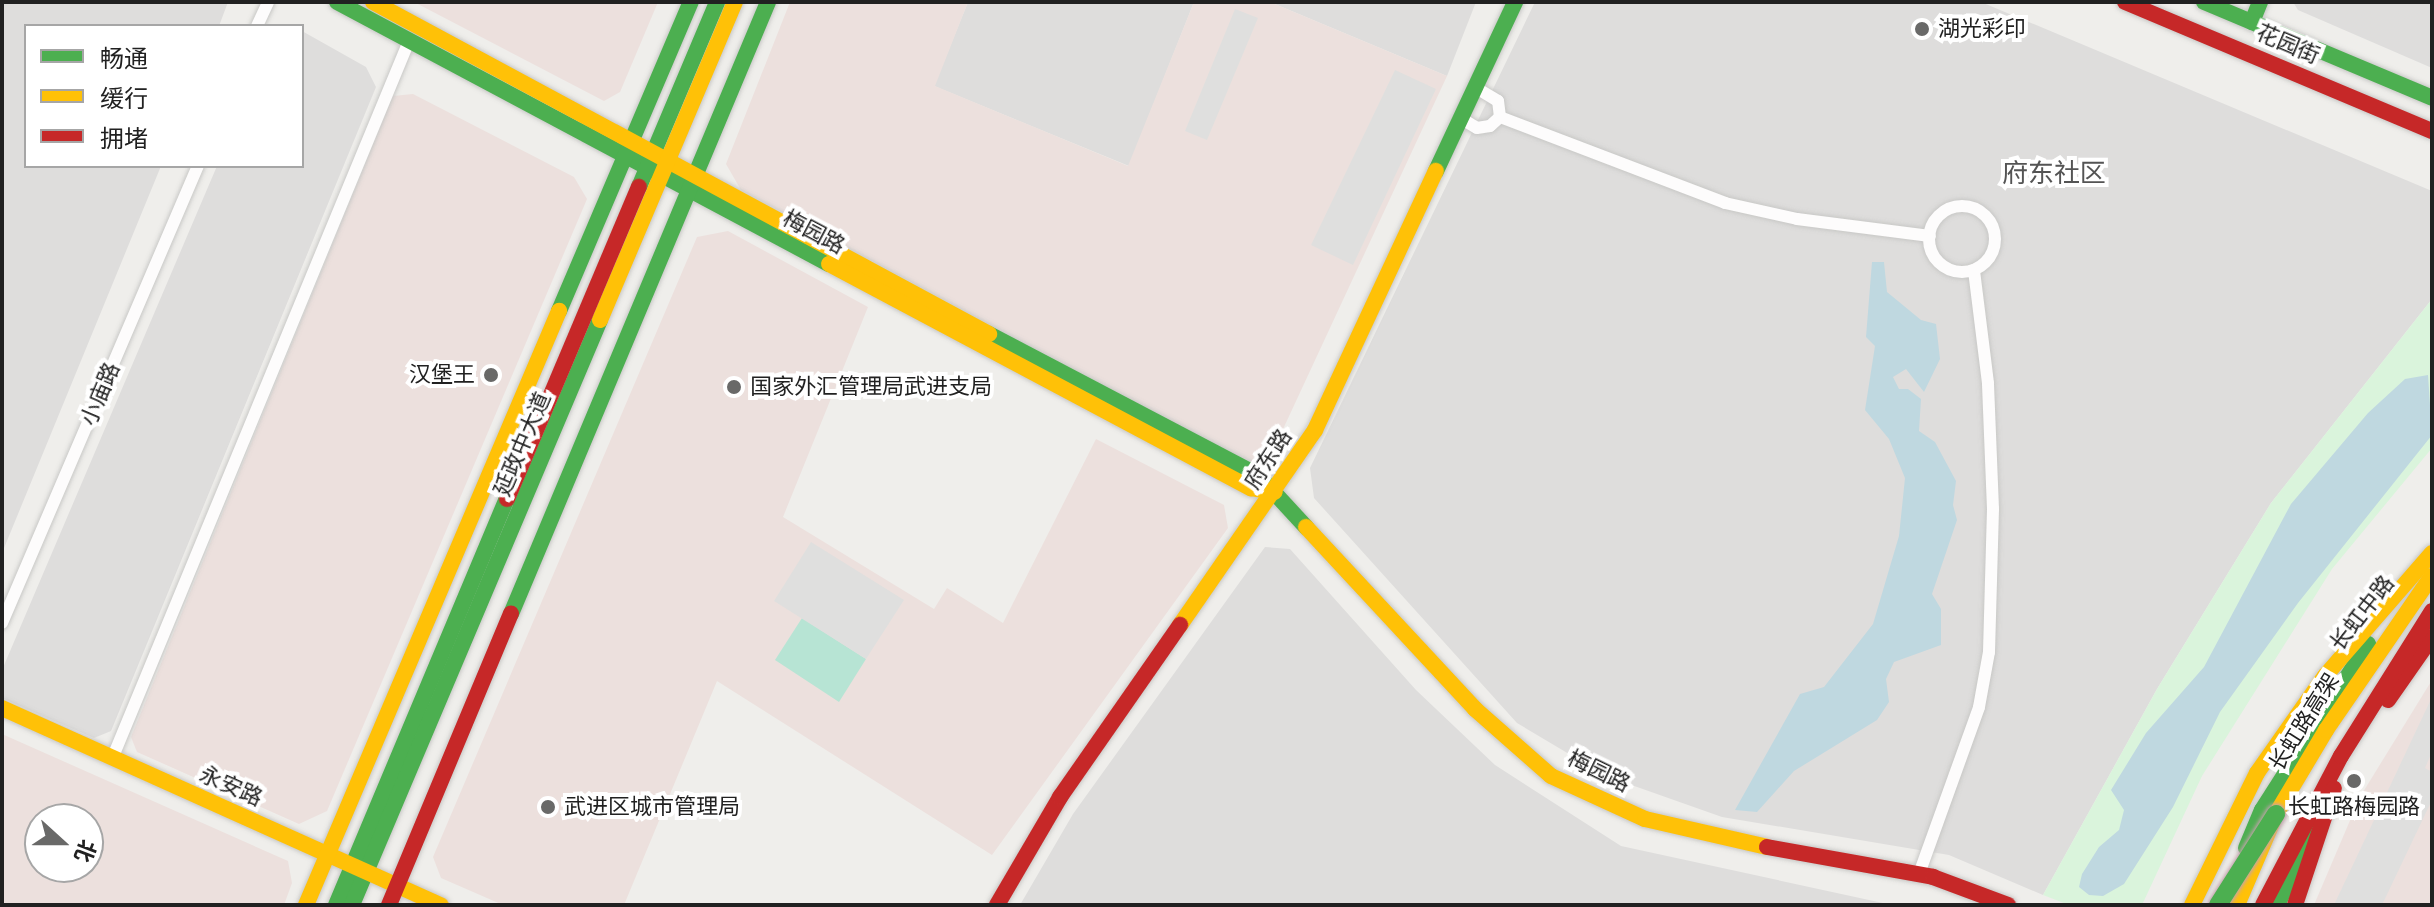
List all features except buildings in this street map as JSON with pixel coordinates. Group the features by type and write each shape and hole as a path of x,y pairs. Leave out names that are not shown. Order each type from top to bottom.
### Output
{"main road":[{"name":"梅园路","path":"337,2 658,166 1251,488 1275,492 1475,709 1551,776 1645,819 1919,874 2008,905"},
{"name":"梅园路","path":"373,2 627,151"},
{"path":"306,905 691,2"},
{"name":"延政中大道","path":"658,166 717,2"},
{"name":"延政中大道","path":"336,905 358,869 658,166 735,2"},
{"path":"389,905 694,187 768,2"},
{"name":"府东路","path":"997,905 1060,797 1275,492 1315,430 1515,2"},
{"name":"花园街","path":"2125,2 2432,131"},
{"name":"花园街","path":"2204,2 2432,98"},
{"path":"2252,22 2260,2"},
{"path":"2192,905 2257,773 2325,676 2432,553"},
{"name":"长虹中路","path":"2219,905 2262,810 2348,669 2432,563"},
{"name":"长虹路高架","path":"2237,905 2276,814 2334,718 2432,576"},
{"path":"2265,905 2277,874 2341,756 2432,611"},
{"path":"2277,905 2334,788 2432,637"},
{"name":"永安路","path":"2,708 441,905"},
{"path":"2295,905 2334,788"},
{"path":"2219,905 2276,814"},
{"name":"延政中大道","path":"352,905 358,869"}],"street":[{"path":"258,24 268,2"},
{"path":"112,759 409,41"},
{"path":"1476,88 1498,101 1500,117"},
{"path":"1462,119 1477,128 1490,126 1500,117"},
{"path":"1500,117 1725,203 1797,219 1930,236"},
{"name":"小庙路","path":"2,623 197,168"},
{"path":"1930,236 1948,210 1978,210 1995,236 1990,256 1974,270"},
{"path":"1930,236 1943,265 1974,270"},
{"path":"1919,874 1979,707 1989,652 1990,415 1974,270"}],"shaded area":[{"path":"2,2 228,2 220,24 24,24 24,168 160,168 2,553"},
{"path":"414,2 658,2 620,92 604,101"},
{"path":"790,2 968,2 935,86 1128,166 1194,2 1270,2 1447,76 1271,455 1251,466 741,190 726,164"},
{"path":"968,2 1194,2 1129,166 934,86"},
{"path":"1270,2 1476,2 1447,76"},
{"path":"1535,2 1981,2 2432,191 2432,299 2271,503 2157,689 2043,895 1949,855 1722,817 1606,776 1517,723 1314,498 1310,468"},
{"path":"2293,2 2432,2 2432,68 2298,10"},
{"path":"1235,9 1258,18 1207,140 1185,131"},
{"path":"304,32 366,67 376,87 111,731 94,738 2,698 2,670 216,168 304,168"},
{"path":"1395,70 1436,89 1353,265 1311,245"},
{"path":"413,94 574,177 587,199 327,811 299,824 137,752 131,737 393,96"},
{"path":"728,231 868,307 783,517 934,609 947,588 1003,623 1096,439 1224,505 1228,528 992,855 717,681 624,905 503,905 441,878 433,857 697,237"},
{"path":"811,542 904,600 866,659 774,601"},
{"path":"1265,547 1290,549 1416,690 1495,765 1621,846 1892,905 1020,905 1073,814"},
{"path":"2432,680 2432,905 2314,905 2360,797"},
{"path":"2432,697 2432,752 2425,768 2432,772 2432,800 2382,905 2334,905"},
{"path":"2,734 288,861 292,883 284,905 2,905"}],"green space":[{"path":"2432,299 2432,448 2332,569 2202,776 2142,905 2069,905 2043,895 2157,689 2271,503"},
{"path":"802,618 866,659 839,702 775,660"}],"water":[{"path":"1872,262 1884,262 1887,292 1921,320 1936,324 1940,359 1924,392 1906,369 1893,377 1899,389 1908,389 1921,399 1919,431 1935,442 1956,481 1953,505 1957,520 1932,594 1941,609 1941,645 1894,662 1886,679 1889,702 1877,720 1794,771 1757,812 1735,810 1800,694 1824,687 1873,624 1899,536 1905,478 1889,439 1865,410 1875,346 1866,337"},
{"path":"2428,375 2432,435 2298,603 2220,712 2173,807 2124,884 2103,896 2089,895 2079,887 2082,874 2099,847 2119,830 2124,810 2111,790 2146,733 2204,667 2291,504 2368,413 2405,379"}],"traffic: fast":[{"path":"337,2 829,264"},
{"path":"559,311 691,2"},
{"path":"639,187 717,2"},
{"path":"511,614 768,2"},
{"path":"1436,171 1515,2"},
{"path":"2204,2 2432,98"},
{"path":"2252,22 2260,2"},
{"path":"352,905 600,320"},
{"path":"989,334 1258,475 1306,527"},
{"path":"336,905 507,499"},
{"path":"2246,848 2262,810 2368,644"},
{"path":"2218,905 2276,814"},
{"path":"2277,905 2314,830"}],"traffic: slow":[{"path":"373,2 989,334"},
{"path":"600,320 735,2"},
{"path":"1180,625 1315,430 1436,171"},
{"path":"829,264 1251,488 1275,492"},
{"path":"306,905 559,311"},
{"path":"1306,527 1475,709 1551,776 1645,819 1767,847"},
{"path":"2192,905 2257,773 2325,676 2432,553"},
{"path":"2237,905 2276,814 2326,730 2432,576"},
{"path":"2,708 441,905"}],"traffic: jam":[{"path":"2125,2 2432,131"},
{"path":"507,499 639,187"},
{"path":"2263,905 2341,756 2432,611"},
{"path":"389,905 511,614"},
{"path":"997,905 1060,797 1180,625"},
{"path":"2388,700 2432,637"},
{"path":"2295,905 2334,788"},
{"path":"1767,847 1933,877 2008,905"}],"place":[{"name":"湖光彩印","path":"1922,29"},
{"name":"汉堡王","path":"491,375"},
{"name":"国家外汇管理局武进支局","path":"734,387"},
{"name":"长虹路梅园路","path":"2354,781"},
{"name":"武进区城市管理局","path":"548,807"}],"district":[{"name":"府东社区","path":"2054,174"}]}
